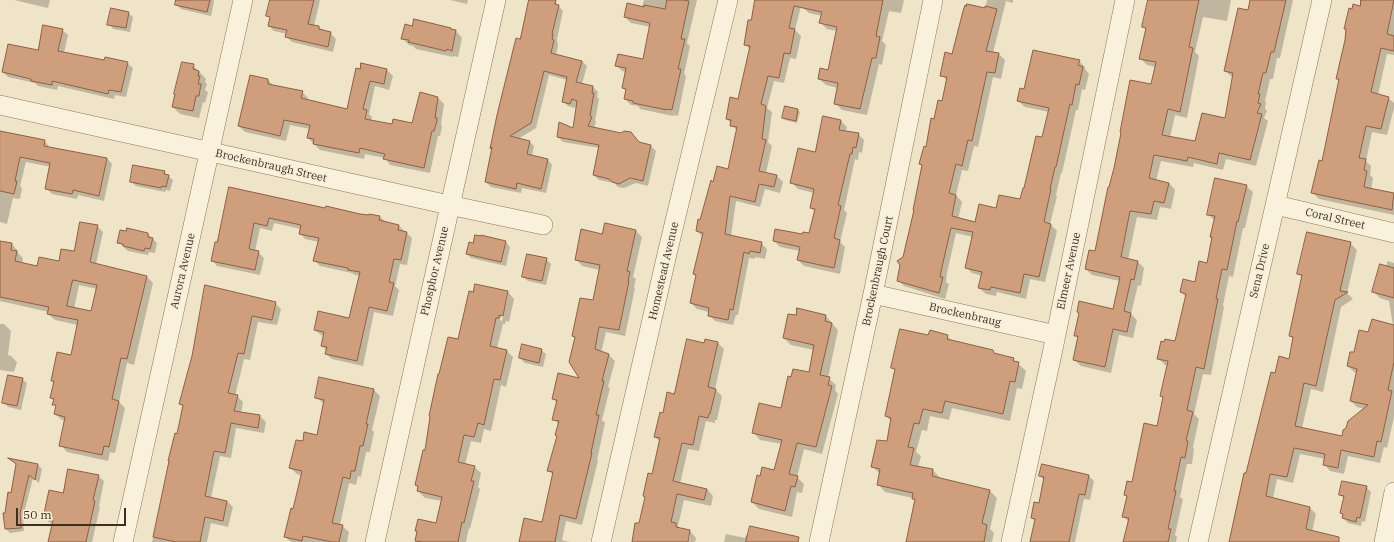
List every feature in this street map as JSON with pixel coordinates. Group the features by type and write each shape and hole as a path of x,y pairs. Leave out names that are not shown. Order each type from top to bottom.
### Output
{"street":[{"name":"Aurora Avenue","path":"123,542 243,0"},
{"name":"Phosphor Avenue","path":"375,542 496,0"},
{"name":"Homestead Avenue","path":"601,542 728,0"},
{"name":"Brockenbraugh Court","path":"819,542 873,294 933,0"},
{"name":"Elmeer Avenue","path":"1010,542 1056,335 1125,0"},
{"name":"Sena Drive","path":"1198,542 1322,0"},
{"name":"Brockenbraugh Street","path":"0,104 449,206 543,225"},
{"name":"Coral Street","path":"1276,205 1394,233"},
{"name":"Brockenbraug","path":"873,294 1056,335"},
{"path":"1384,542 1394,492"}],"building":[{"path":"176,0 210,0 207,12 175,5"},
{"path":"270,0 314,0 308,24 319,26 319,29 331,32 328,47 285,37 287,30 268,26 270,17 266,16"},
{"path":"529,0 556,0 555,4 559,5 552,34 552,39 554,40 551,53 582,61 576,82 593,86 592,93 594,93 590,116 592,117 588,126 621,133 624,131 631,132 639,142 651,145 643,181 630,178 619,184 612,182 609,179 593,175 599,145 557,137 559,122 573,128 577,101 572,99 570,104 562,102 567,77 544,71 531,123 510,136 530,141 527,154 548,159 541,189 517,183 516,189 485,182 497,115 516,38 520,39"},
{"path":"667,0 689,1 681,39 685,39 678,69 681,69 672,110 633,103 633,101 624,99 626,89 622,88 626,68 615,66 618,54 643,59 650,23 624,17 627,3 644,7 644,5 665,9"},
{"path":"755,0 883,0 876,36 880,37 876,58 872,58 860,109 834,104 838,83 818,79 820,68 828,70 837,27 819,23 822,12 794,6 789,28 795,29 790,54 784,53 779,78 768,76 761,104 766,106 762,139 766,140 759,171 777,175 774,187 759,184 755,202 730,196 725,234 762,242 760,253 750,251 749,254 744,252 733,310 730,309 728,320 708,316 709,308 690,303 696,275 693,274 703,233 696,231 698,219 700,220 711,180 713,182 717,166 728,169 737,127 730,126 731,120 726,119 730,97 738,99 750,46 744,45 748,20 751,20"},
{"path":"1148,0 1199,0 1189,47 1193,48 1180,112 1168,109 1162,135 1195,141 1202,113 1225,118 1233,73 1224,71 1238,8 1248,10 1250,0 1286,0 1274,52 1271,52 1266,73 1263,73 1258,94 1260,94 1258,103 1261,104 1257,113 1262,114 1250,160 1219,153 1217,164 1188,157 1187,161 1154,155 1149,178 1169,183 1164,203 1154,201 1151,214 1130,211 1121,257 1138,261 1134,280 1131,279 1124,311 1131,313 1127,332 1113,329 1105,367 1073,360 1078,336 1074,336 1079,313 1077,312 1079,301 1113,309 1120,277 1085,269 1089,250 1095,251 1108,187 1114,168 1130,80 1151,84 1156,62 1139,59 1146,28 1142,27"},
{"path":"1361,0 1394,0 1387,34 1394,36 1394,51 1381,48 1371,92 1389,97 1381,129 1366,126 1359,158 1366,159 1364,170 1367,171 1364,187 1394,193 1392,210 1311,193 1319,160 1322,161 1339,79 1336,79 1345,40 1346,29 1344,29 1349,8 1352,9 1353,4 1360,6"},
{"path":"967,4 997,9 986,51 999,53 995,73 987,72 972,141 968,140 962,166 956,164 949,193 956,195 952,216 975,222 979,204 996,208 999,195 1020,199 1036,136 1042,137 1049,108 1017,101 1020,88 1024,89 1033,50 1080,60 1078,65 1083,67 1079,85 1076,84 1072,105 1070,104 1050,189 1044,222 1051,224 1039,277 1024,274 1020,293 991,287 990,290 978,288 982,272 965,268 973,232 951,228 940,277 943,277 939,293 897,281 900,265 897,261 903,257 914,210 922,165 919,164 924,146 926,147 931,118 934,119 938,100 942,101 947,77 940,76 945,52 952,54 963,11 965,5 966,6"},
{"path":"111,8 129,12 126,28 107,25"},
{"path":"414,19 456,30 452,51 447,49 446,51 401,39 405,24 412,26"},
{"path":"43,25 63,29 58,51 104,60 105,57 128,62 121,92 109,90 108,94 52,81 52,85 31,81 31,79 2,72 8,44 38,50"},
{"path":"182,62 194,64 193,69 199,71 198,76 200,76 198,84 201,84 199,96 196,96 193,111 172,107"},
{"path":"361,63 387,69 384,84 370,81 363,109 367,110 365,119 392,124 393,119 412,123 420,92 438,97 435,118 437,118 437,121 434,131 432,131 424,168 383,159 385,154 360,148 359,153 313,144 314,139 307,138 310,125 284,120 280,136 238,126 250,75 268,79 268,84 303,91 301,98 347,109 356,68 360,69"},
{"path":"785,106 798,109 796,121 782,118"},
{"path":"823,116 841,120 839,130 859,133 856,148 853,147 852,154 850,154 838,205 841,206 834,238 840,240 834,268 797,260 800,247 773,241 775,229 802,234 803,232 809,233 815,209 810,208 814,189 790,183 798,148 815,152"},
{"path":"0,131 45,140 44,146 107,158 99,196 73,190 72,194 45,189 50,163 20,157 14,194 0,191"},
{"path":"133,165 165,171 164,174 169,175 166,187 162,186 161,188 130,182"},
{"path":"1215,178 1247,185 1238,222 1237,221 1227,270 1222,269 1216,299 1218,299 1204,369 1196,367 1187,410 1193,412 1186,440 1188,441 1185,458 1181,457 1174,491 1176,491 1168,529 1171,529 1168,542 1123,542 1129,518 1122,517 1127,496 1124,495 1127,481 1132,482 1144,423 1157,426 1163,397 1160,396 1168,361 1157,359 1161,341 1164,342 1165,339 1175,341 1186,294 1180,292 1183,279 1195,282 1199,261 1207,263 1212,237 1210,237 1215,216 1207,215"},
{"path":"229,187 325,208 326,206 360,214 380,216 379,220 399,225 398,230 407,232 401,260 394,259 389,282 394,283 387,311 369,307 357,361 325,354 327,347 321,346 324,332 314,330 318,311 349,318 360,272 313,261 319,238 299,234 301,225 269,218 267,226 254,223 249,249 259,251 255,270 211,261 215,242 217,242"},
{"path":"80,222 98,225 90,262 147,276 127,359 121,358 112,399 119,401 109,447 104,446 102,455 59,446 65,417 54,414 56,405 52,405 54,399 50,398 54,381 51,381 57,352 71,355 78,320 47,314 49,307 0,297 0,241 12,243 11,250 17,251 15,261 37,266 39,257 59,261 61,249 74,251","holes":["73,280 97,285 91,311 67,306"]},
{"path":"605,223 636,230 627,271 630,272 629,281 619,330 599,327 595,349 609,354 602,381 604,381 596,415 599,415 592,453 576,519 560,515 555,542 519,542 524,518 542,522 553,472 547,471 557,436 555,435 559,421 552,420 557,400 552,399 558,373 579,378 569,362 575,337 572,336 580,298 593,300 600,265 575,260 581,229 602,234"},
{"path":"127,228 148,233 148,237 153,238 150,249 145,248 144,251 117,243 120,230 126,231"},
{"path":"1307,232 1351,242 1340,291 1348,292 1335,300 1316,386 1304,383 1295,426 1342,436 1343,430 1346,428 1348,421 1368,405 1350,401 1357,369 1347,366 1350,352 1354,352 1359,330 1368,332 1372,319 1394,325 1394,362 1388,390 1392,391 1381,442 1377,441 1374,457 1341,450 1338,468 1323,465 1325,454 1294,448 1287,477 1270,474 1266,496 1310,507 1306,529 1339,537 1339,542 1229,542 1244,473 1246,473 1271,372 1275,373 1279,356 1289,359 1293,337 1289,336 1302,275 1297,274"},
{"path":"475,235 506,241 501,262 466,254 469,242 473,243"},
{"path":"527,254 547,258 542,281 522,277"},
{"path":"1380,264 1394,268 1394,298 1372,292"},
{"path":"475,284 508,291 503,316 499,315 499,318 496,318 490,346 507,350 500,380 494,379 484,425 478,423 474,437 464,435 458,462 475,466 471,481 474,481 464,523 462,522 458,542 415,541 417,531 415,531 418,519 436,523 442,497 417,491 418,486 415,485 423,450 425,450 429,416 448,337 458,339 469,291 473,292"},
{"path":"205,285 276,302 272,320 252,316 244,354 238,353 228,393 238,395 234,411 260,415 258,428 231,423 225,453 214,451 205,496 227,501 223,521 205,517 200,542 176,542 153,537 168,461 175,433 177,434 183,405 179,404 192,356"},
{"path":"797,308 826,315 825,321 832,323 820,375 830,377 828,385 832,386 816,447 797,443 789,474 798,476 795,487 791,486 785,511 751,502 757,475 760,476 762,467 774,470 782,440 752,433 759,403 781,408 788,376 791,377 793,369 809,372 814,345 783,338 788,314 796,315"},
{"path":"900,329 928,335 930,330 948,335 947,339 993,350 994,353 1014,358 1013,361 1019,362 1015,382 1010,381 1003,414 945,401 942,413 923,409 919,424 914,423 908,447 914,448 910,465 933,469 932,476 990,490 982,523 987,525 984,542 906,542 915,499 912,499 913,493 877,485 880,469 871,467 877,440 887,441 891,418 885,416 895,369 891,368"},
{"path":"687,339 704,343 705,339 718,342 708,387 716,389 708,418 699,416 693,445 682,443 673,481 707,489 704,500 677,494 671,522 676,523 676,527 690,530 688,542 632,542 635,523 639,523 645,497 643,496 648,473 652,474 660,438 654,437 660,412 663,413 667,392 674,394"},
{"path":"522,344 542,349 539,363 519,358"},
{"path":"8,375 23,378 17,406 2,403"},
{"path":"319,377 374,389 366,424 368,424 363,446 360,446 355,471 351,471 350,479 343,477 332,523 343,525 339,542 303,536 302,541 284,537 291,508 293,509 302,471 289,468 296,440 303,441 304,432 317,435 324,400 315,398"},
{"path":"8,458 38,464 35,480 29,475 20,513 21,528 5,529 3,513 5,513 8,492 11,493 16,464"},
{"path":"1042,464 1089,475 1085,495 1079,494 1069,542 1030,542 1035,519 1031,518 1034,502 1039,503 1044,477 1039,476"},
{"path":"68,469 99,475 86,542 48,542 53,520 43,518 49,490 63,493"},
{"path":"1342,481 1367,486 1360,518 1357,517 1356,522 1342,518 1343,514 1340,513 1344,496 1339,495"},
{"path":"750,526 799,537 798,542 746,542"}]}
